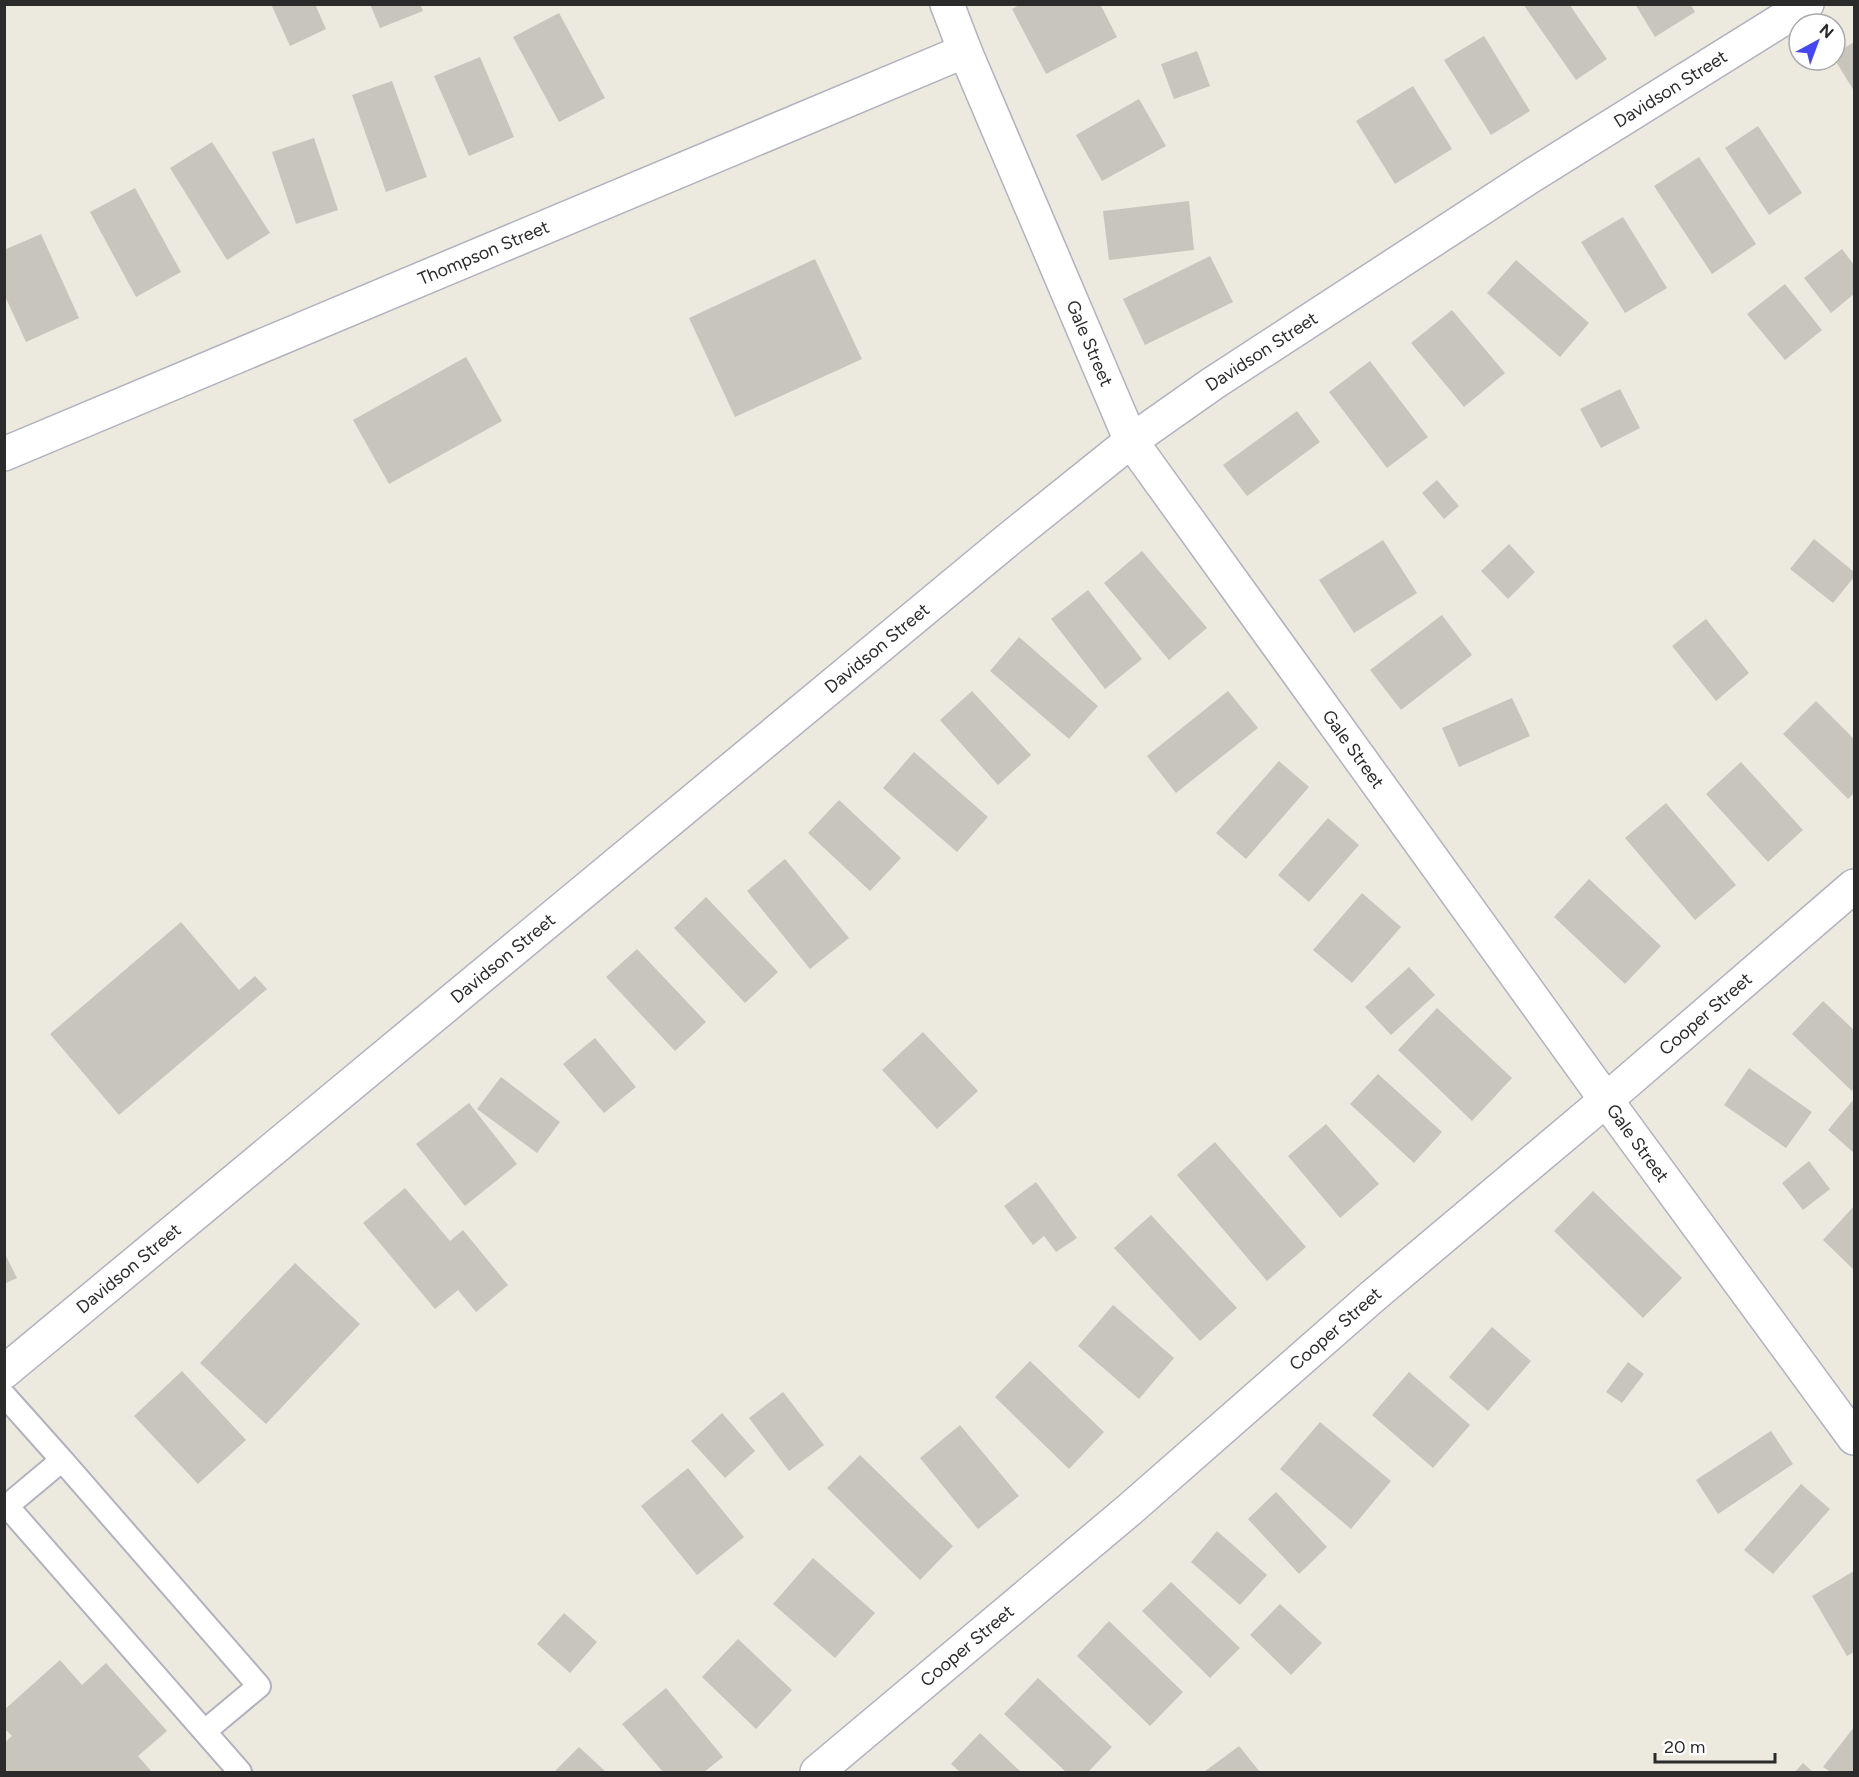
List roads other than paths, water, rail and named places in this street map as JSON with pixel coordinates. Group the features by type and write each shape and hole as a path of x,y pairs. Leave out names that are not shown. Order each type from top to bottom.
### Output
{"street":[{"name":"Gale Street","path":"947,4 964,51 1131,441 1606,1100 1854,1438"},
{"name":"Davidson Street","path":"4,1372 999,546 1131,441 1212,384 1528,178 1807,4"},
{"name":"Thompson Street","path":"4,454 964,51"},
{"name":"Cooper Street","path":"818,1773 1129,1510 1372,1296 1606,1100 1854,886"}],"lane":[{"path":"4,1395 258,1686 205,1731"},
{"path":"62,1460 6,1504 240,1773"}]}
